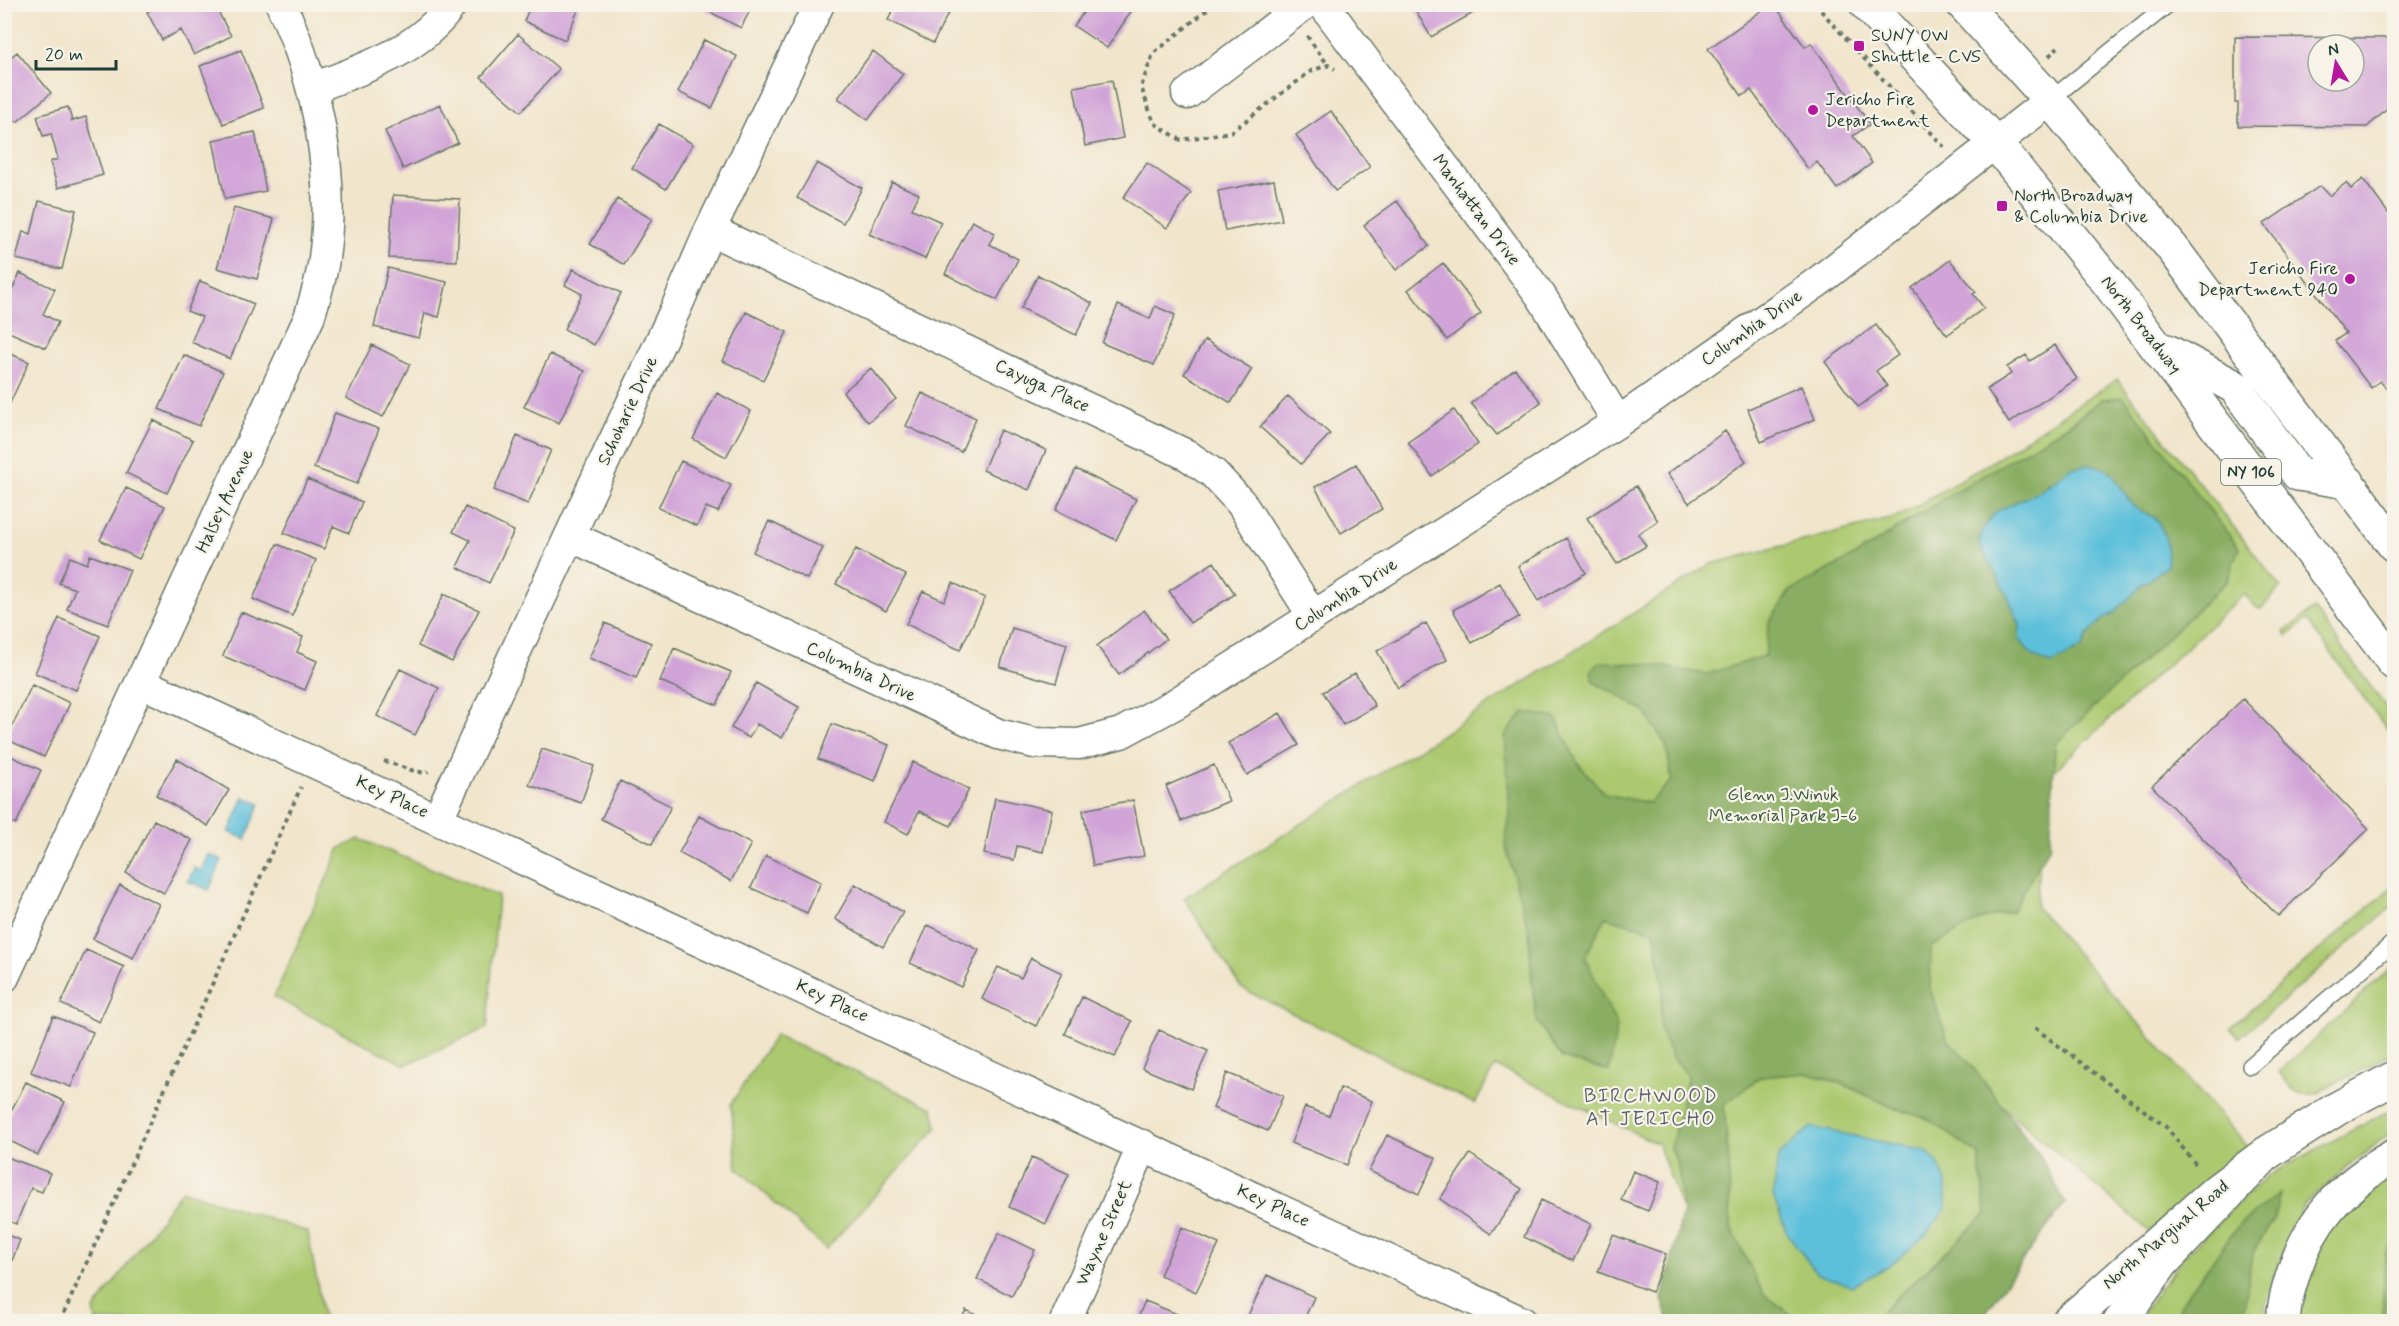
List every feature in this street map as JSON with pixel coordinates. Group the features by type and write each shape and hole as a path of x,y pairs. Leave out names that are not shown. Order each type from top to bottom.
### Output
{"main road":[{"name":"North Broadway","path":"1866,4 1996,144 2157,345 2392,657"},
{"path":"1963,4 2050,100 2173,249 2394,545"},
{"path":"2157,345 2235,387 2298,474 2348,482"},
{"path":"2120,1322 2163,1262 2267,1153 2338,1108 2394,1078"},
{"name":"North Marginal Road","path":"2068,1322 2198,1204 2267,1153"},
{"path":"2284,1322 2283,1309 2300,1251 2321,1215 2339,1196 2374,1167 2394,1156"}],"street":[{"name":"Halsey Avenue","path":"4,977 309,318 323,266 327,226 326,162 313,88 293,30 281,4"},
{"path":"313,88 370,67 416,40 445,15 452,4"},
{"name":"Schoharie Drive","path":"438,818 710,230 819,4"},
{"path":"1187,94 1305,4"},
{"name":"Manhattan Drive","path":"1323,4 1541,296 1618,422"},
{"name":"Columbia Drive","path":"570,536 998,734 1034,743 1079,744 1121,733 1175,704 1618,422 1819,281 2050,100"},
{"name":"Cayuga Place","path":"710,230 1187,455 1213,473 1241,503 1313,616"},
{"name":"Key Place","path":"142,682 1143,1145 1493,1315 1522,1322"},
{"name":"Wayne Street","path":"1065,1322 1143,1145"}],"lane":[{"path":"2050,100 2169,4"},
{"path":"2250,1066 2394,942"}],"path":[{"path":"1214,4 1153,54 1141,87 1154,123 1181,140 1231,132 1311,71 1328,64 1342,74"},
{"path":"1815,4 1947,150"},
{"path":"375,757 414,771 426,773 431,767"},
{"path":"60,1322 302,784"},
{"path":"2035,1028 2166,1127 2216,1191"}],"green space":[{"name":"Glenn J.Winuk Memorial Park J-6","path":"2117,379 2281,587 2261,609 2257,608 2244,594 2053,772 2055,744 2227,581 2102,399 2030,449 1902,525 2046,776 2036,907 2248,1147 2150,1232 1972,1080 1753,1047 1671,1148 1678,1165 1683,1212 1658,1144 1495,1066 1475,1104 1241,988 1184,898 1711,564 1898,517 1991,462"},
{"path":"2123,397 2239,548 2227,581 2055,744 2050,846 2012,911 1979,920 1931,947 1930,989 1947,1038 1970,1064 2041,1157 2065,1203 1980,1321 1872,1321 1986,1214 1979,1155 1928,1119 1892,1107 1841,1083 1805,1073 1760,1077 1724,1105 1729,1167 1730,1226 1763,1293 1798,1321 1669,1321 1662,1299 1683,1212 1678,1165 1671,1148 1688,1075 1672,1057 1660,1030 1663,984 1654,931 1606,917 1585,957 1617,1026 1609,1071 1562,1058 1537,1021 1529,931 1505,844 1510,814 1505,735 1524,712 1556,718 1577,762 1605,794 1649,803 1672,780 1666,745 1645,712 1593,682 1591,670 1601,662 1645,664 1707,674 1765,656 1769,622 1790,591 1856,555 1953,493 2071,424 2102,399","holes":["2111,471 2122,492 2133,506 2150,515 2160,525 2165,538 2167,566 2142,585 2116,611 2100,622 2087,636 2082,648 2020,625 2006,592 1979,544 1983,530 1995,512 2040,491 2050,482"]},
{"path":"2314,609 2394,718 2394,739 2307,620 2287,636 2284,632"},
{"path":"360,839 498,896 487,1028 405,1065 274,997 340,848"},
{"path":"2394,885 2394,905 2239,1038 2230,1028"},
{"path":"2394,965 2394,1053 2317,1093 2303,1094 2294,1091 2279,1072"},
{"path":"775,1035 933,1108 937,1128 826,1249 737,1168 731,1104"},
{"path":"1805,1073 1841,1083 1892,1107 1929,1119 1979,1155 1986,1214 1872,1321 1798,1321 1763,1294 1730,1226 1729,1167 1724,1104 1760,1077"},
{"path":"2394,1108 2394,1133 2386,1136 2304,1204 2265,1303 2268,1321 2136,1322 2184,1256 2267,1176"},
{"path":"2394,1170 2394,1321 2294,1321 2316,1233"},
{"path":"182,1190 308,1232 324,1321 96,1321 94,1310"},
{"path":"2280,1193 2274,1219 2252,1254 2245,1303 2239,1321 2171,1321 2189,1292 2239,1225"},
{"path":"2394,1243 2394,1321 2387,1321 2382,1317 2385,1255"}],"water":[{"path":"2087,465 2107,469 2133,505 2152,516 2158,523 2166,540 2167,566 2142,585 2116,611 2100,622 2087,636 2082,648 2052,664 2030,653 2019,638 2020,625 2006,592 1979,544 1983,530 1995,512 2040,491 2071,468"},
{"path":"244,797 260,804 246,839 229,832"},
{"path":"208,854 222,860 209,890 188,881 194,868 201,871"},
{"path":"1811,1127 1926,1151 1937,1162 1946,1181 1946,1209 1924,1237 1888,1267 1852,1286 1817,1274 1787,1233 1773,1196 1778,1156"}],"building":[{"path":"160,4 214,4 231,36 194,55 181,30 162,40 147,12"},
{"path":"531,4 581,4 565,40 524,21"},
{"path":"707,4 753,4 741,28 704,9"},
{"path":"897,4 953,4 933,43 888,20"},
{"path":"1089,4 1136,4 1107,48 1074,26"},
{"path":"1412,4 1480,4 1482,8 1431,37"},
{"name":"Jericho Fire Department","path":"1774,4 1805,47 1811,43 1870,124 1853,136 1872,163 1837,189 1817,162 1808,169 1751,90 1742,96 1708,49"},
{"path":"518,34 559,69 521,112 481,77"},
{"path":"2235,37 2306,37 2306,93 2366,93 2366,38 2392,38 2393,104 2367,127 2238,126 2238,103 2235,103"},
{"path":"704,40 737,56 712,108 678,92"},
{"path":"241,50 264,108 223,124 200,66"},
{"path":"873,51 903,74 868,120 838,98"},
{"path":"17,52 51,93 17,122 4,107 4,63"},
{"path":"1112,80 1123,138 1085,146 1074,87"},
{"path":"440,104 458,143 403,169 385,131"},
{"path":"68,107 72,121 86,117 103,175 58,188 50,162 58,159 51,134 43,136 37,116"},
{"path":"1331,111 1370,167 1335,191 1296,135"},
{"path":"659,124 693,144 666,189 632,168"},
{"path":"255,132 266,191 225,199 213,140"},
{"path":"817,163 862,188 843,223 797,198"},
{"path":"1147,163 1191,193 1167,228 1123,198"},
{"name":"Jericho Fire Department 940","path":"2363,179 2394,221 2394,384 2387,389 2380,381 2371,388 2335,341 2346,333 2264,224 2320,186 2329,196 2346,183 2351,189"},
{"path":"1274,180 1282,220 1225,231 1218,191"},
{"path":"892,182 919,194 912,209 941,222 925,259 869,234"},
{"path":"393,195 460,199 457,261 389,258"},
{"path":"617,199 652,219 624,265 590,244"},
{"path":"39,201 76,210 62,269 16,259 23,231 31,234"},
{"path":"1397,201 1429,246 1396,270 1364,225"},
{"path":"234,208 274,219 257,279 217,268"},
{"path":"972,221 995,233 989,244 1018,259 997,300 945,274"},
{"path":"1950,260 1976,292 1973,294 1984,308 1947,335 1912,288"},
{"path":"1443,263 1481,313 1447,340 1408,290"},
{"path":"388,268 447,282 439,317 425,313 419,338 374,327"},
{"path":"573,269 621,293 594,345 564,329 582,294 565,285"},
{"path":"20,273 55,289 43,314 58,322 46,348 4,330 4,302 6,303"},
{"path":"1038,275 1092,303 1076,335 1021,308"},
{"path":"200,281 254,304 230,359 191,342 202,317 187,311"},
{"path":"1118,305 1150,319 1155,306 1175,315 1154,365 1102,343"},
{"path":"746,312 787,332 763,380 723,361"},
{"path":"1876,325 1898,355 1876,371 1887,386 1858,407 1825,362"},
{"path":"1205,340 1252,369 1231,403 1184,374"},
{"path":"372,345 410,364 383,417 346,398"},
{"path":"2055,345 2077,379 2009,423 1987,389 2011,374 2007,367 2026,355 2030,361"},
{"path":"4,351 29,362 4,416"},
{"path":"550,354 585,371 559,423 524,407"},
{"path":"184,355 223,372 199,426 159,409"},
{"path":"871,368 896,399 868,422 843,392"},
{"path":"1515,369 1541,402 1497,435 1471,403"},
{"path":"1801,386 1815,419 1761,442 1748,409"},
{"path":"717,393 751,411 726,457 693,439"},
{"path":"922,393 976,418 961,452 906,426"},
{"path":"1288,396 1330,434 1301,464 1260,427"},
{"path":"1454,410 1478,444 1432,476 1408,442"},
{"path":"335,413 379,429 357,484 314,468"},
{"path":"153,420 193,440 167,493 126,473"},
{"path":"1000,430 1046,450 1029,490 983,470"},
{"path":"1725,431 1746,461 1689,503 1667,474"},
{"path":"517,436 551,450 528,504 494,490"},
{"path":"681,461 731,485 718,512 706,507 697,526 658,508"},
{"path":"1356,464 1382,509 1341,533 1315,487"},
{"path":"1076,469 1136,499 1116,540 1056,510"},
{"path":"307,479 362,502 349,533 333,526 324,549 284,533"},
{"path":"1636,486 1658,521 1638,534 1646,546 1617,564 1587,518"},
{"path":"126,488 165,506 139,559 100,540"},
{"path":"465,507 514,531 489,583 457,567 470,540 453,532"},
{"path":"769,521 823,548 807,579 753,552"},
{"path":"1566,538 1586,573 1538,601 1518,566"},
{"path":"277,544 316,560 292,616 253,599"},
{"path":"856,549 906,575 886,611 836,584"},
{"path":"90,555 130,570 108,625 67,609 75,589 59,583 70,557 87,564"},
{"path":"1214,562 1235,594 1190,623 1169,591"},
{"path":"953,583 985,598 960,650 906,624 923,591 944,601"},
{"path":"1500,583 1519,617 1472,643 1453,610"},
{"path":"444,594 479,610 452,662 418,646"},
{"path":"1144,610 1166,639 1119,675 1097,646"},
{"path":"241,612 303,637 297,652 317,661 305,690 223,656"},
{"path":"59,618 100,636 76,690 35,673"},
{"path":"605,623 651,643 636,678 589,658"},
{"path":"1426,623 1447,660 1398,688 1377,651"},
{"path":"1012,628 1067,644 1056,683 1000,667"},
{"path":"674,648 731,672 717,705 660,681"},
{"path":"400,669 439,688 415,735 377,716"},
{"path":"1355,673 1375,706 1343,725 1323,692"},
{"path":"756,683 799,707 782,738 757,724 749,738 731,728"},
{"path":"32,685 70,703 44,757 6,739"},
{"path":"2243,699 2369,829 2278,916 2152,786"},
{"path":"1280,713 1299,745 1247,775 1228,743"},
{"path":"832,724 889,745 875,781 818,759"},
{"path":"542,749 594,766 581,803 529,785"},
{"path":"4,753 41,770 16,824 4,819"},
{"path":"177,759 229,790 208,826 156,795"},
{"path":"913,762 969,789 951,826 919,811 908,834 884,822"},
{"path":"1214,765 1229,801 1181,821 1166,786"},
{"path":"620,781 671,806 652,844 601,819"},
{"path":"995,798 1052,810 1043,852 1017,846 1014,860 984,854"},
{"path":"1133,800 1144,856 1093,866 1083,810"},
{"path":"699,816 751,844 731,881 679,853"},
{"path":"154,820 192,840 164,893 126,873"},
{"path":"766,856 821,882 807,913 751,888"},
{"path":"855,884 903,912 883,947 835,919"},
{"path":"120,885 159,904 133,958 93,939"},
{"path":"928,925 979,950 961,987 910,963"},
{"path":"86,950 124,967 99,1022 61,1004"},
{"path":"1031,958 1062,973 1036,1026 982,999 998,967 1021,978"},
{"path":"1082,997 1132,1021 1115,1057 1065,1034"},
{"path":"53,1016 93,1032 71,1087 31,1072"},
{"path":"1159,1030 1208,1051 1191,1089 1142,1068"},
{"path":"1227,1073 1283,1096 1268,1131 1213,1108"},
{"path":"26,1082 65,1102 38,1155 4,1138 4,1125"},
{"path":"1340,1088 1372,1101 1347,1165 1291,1143 1305,1107 1329,1116"},
{"path":"1387,1135 1436,1158 1419,1194 1369,1171"},
{"path":"1470,1154 1522,1189 1491,1234 1440,1199"},
{"path":"4,1156 50,1173 42,1192 31,1188 16,1224 4,1219"},
{"path":"1032,1157 1069,1174 1046,1224 1009,1207"},
{"path":"1633,1171 1660,1182 1648,1211 1621,1200"},
{"path":"1541,1200 1591,1224 1573,1261 1524,1237"},
{"path":"1182,1227 1219,1244 1196,1292 1160,1275"},
{"path":"999,1233 1035,1250 1012,1296 977,1279"},
{"path":"4,1234 20,1240 8,1271 4,1270"},
{"path":"1613,1235 1666,1254 1652,1292 1598,1272"},
{"path":"1267,1275 1314,1297 1303,1322 1280,1319 1279,1322 1245,1322"},
{"path":"1145,1301 1177,1314 1174,1322 1136,1322"},
{"path":"966,1310 991,1322 960,1322"}],"place":[{"name":"SUNY OW Shuttle - CVS","path":"1859,46"},
{"name":"Jericho Fire Department","path":"1813,110"},
{"name":"North Broadway & Columbia Drive","path":"2002,206"},
{"name":"Jericho Fire Department 940","path":"2350,279"}],"district":[{"name":"BIRCHWOOD AT JERICHO","path":"1651,1108"}]}
